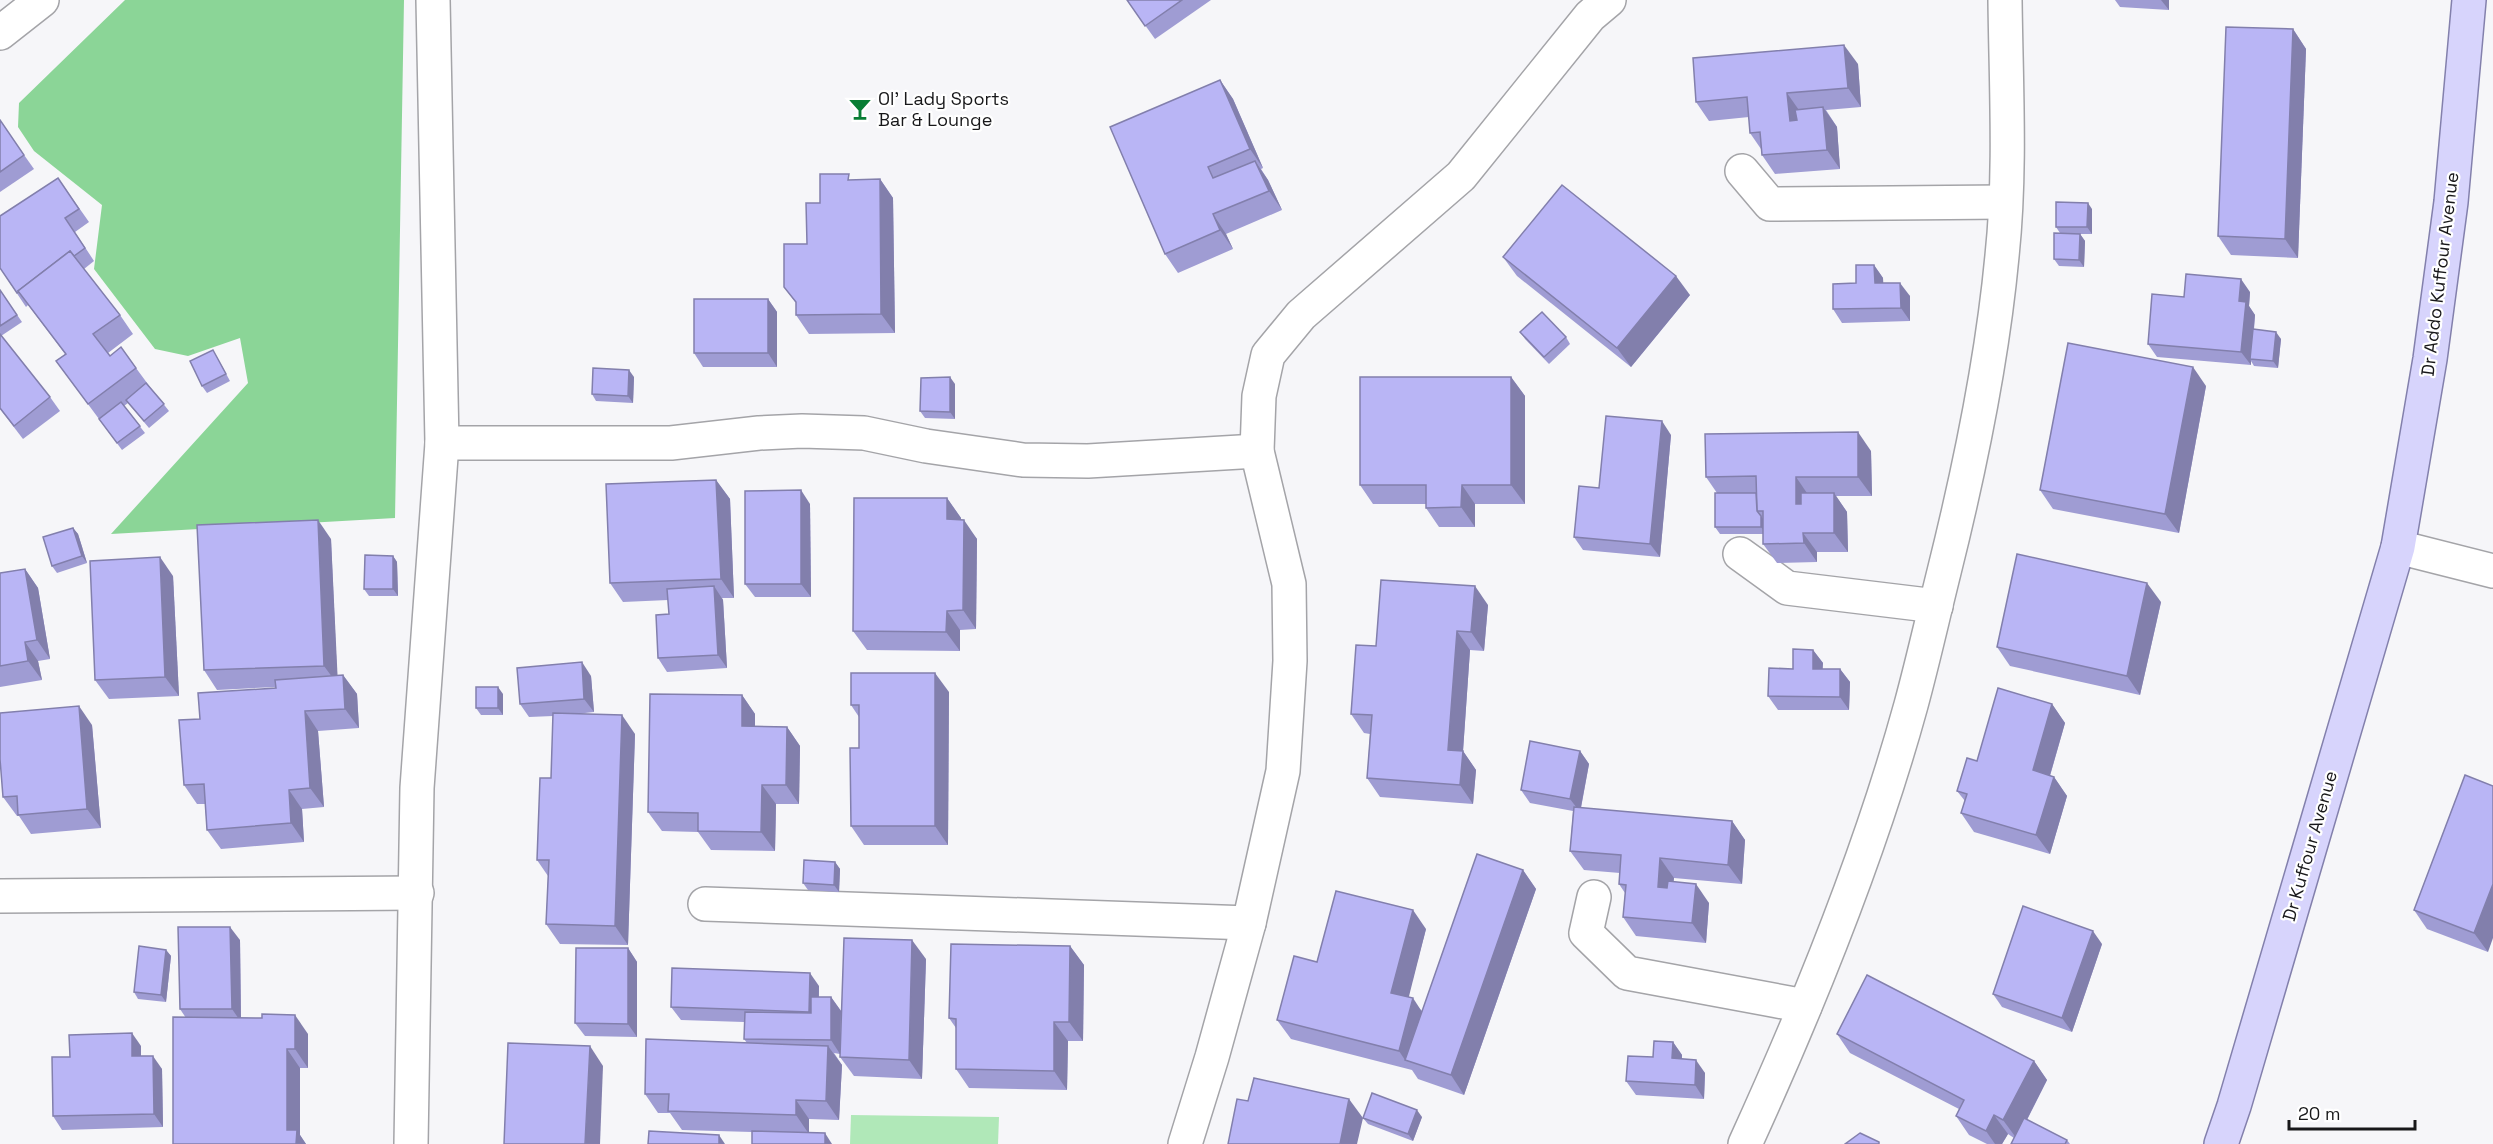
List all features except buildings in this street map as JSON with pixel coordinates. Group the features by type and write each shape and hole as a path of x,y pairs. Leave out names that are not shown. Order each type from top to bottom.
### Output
{"main road":[{"name":"Dr Addo Kuffour Avenue","path":"2398,547 2430,359 2445,247 2469,0"},
{"name":"Dr Kuffour Avenue","path":"2221,1144 2398,547"}],"street":[{"path":"0,33 42,0"},
{"path":"411,1144 417,788 441,443 433,0"},
{"path":"1185,1144 1212,1057 1248,923 1283,771 1290,661 1289,584 1257,451 1259,396 1268,355 1301,315 1461,176 1590,16 1608,0"},
{"path":"1745,1144 1797,1031 1861,859 1911,706 1967,477 1992,339 2003,254 2005,0"},
{"path":"1742,171 1770,204 2005,202"},
{"path":"441,443 670,443 759,433 802,431 864,433 926,446 1023,460 1088,461 1257,451"},
{"path":"2398,547 2493,571"},
{"path":"1740,554 1787,588 1936,606"},
{"path":"0,897 417,893"},
{"path":"1594,897 1586,933 1627,973 1805,1006"},
{"path":"705,904 1248,923"}],"green space":[{"path":"125,0 404,0 395,518 111,534 248,383 240,338 188,356 155,349 94,269 102,205 34,151 18,127 19,103"},
{"path":"851,1115 999,1117 998,1144 850,1144"}],"place":[{"name":"Ol' Lady Sports Bar & Lounge","path":"860,109"}]}
